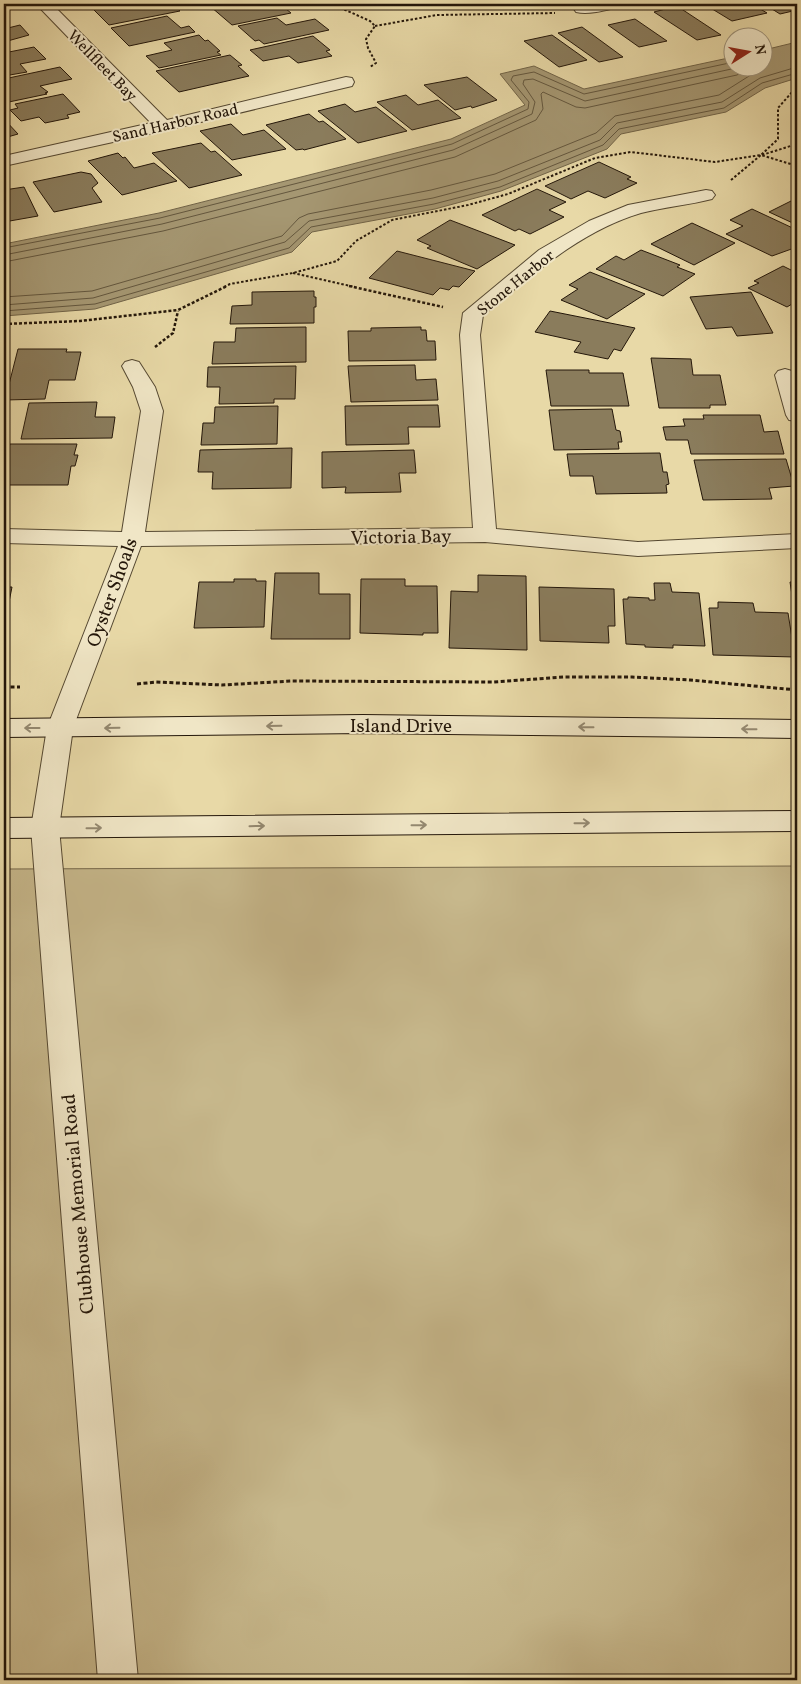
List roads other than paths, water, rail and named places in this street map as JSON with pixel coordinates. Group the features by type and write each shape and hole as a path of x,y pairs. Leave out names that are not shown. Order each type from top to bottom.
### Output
{"street":[{"name":"Wellfleet Bay","path":"44,4 163,126"},
{"path":"582,9 614,4"},
{"name":"Sand Harbor Road","path":"4,161 163,126 346,82"},
{"name":"Stone Harbor","path":"485,535 470,335 473,313 546,254 596,226 635,209 706,195"},
{"name":"Oyster Shoals","path":"60,728 132,540 152,411 144,387 132,366"},
{"path":"785,375 797,415"},
{"name":"Victoria Bay","path":"4,536 132,540 485,535 638,549 797,541"},
{"name":"Island Drive","path":"4,728 373,724 797,729"},
{"name":"Clubhouse Memorial Road","path":"60,728 46,828 118,1680"},
{"path":"4,828 797,821"}],"water":[{"path":"797,42 797,78 765,88 726,112 621,134 607,149 501,191 435,209 312,232 292,252 95,309 4,316 4,244 159,213 451,139 525,105 500,74 534,66 584,89 724,59 724,78 774,78 774,48"}]}
